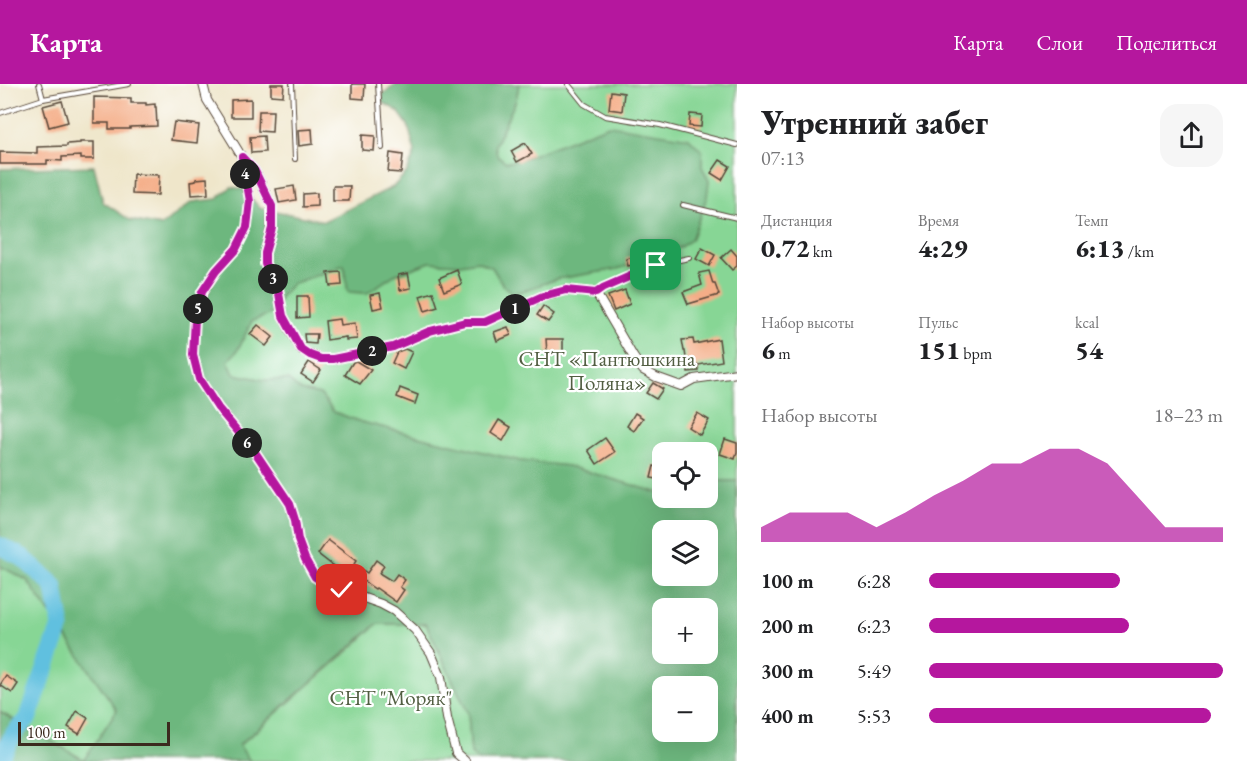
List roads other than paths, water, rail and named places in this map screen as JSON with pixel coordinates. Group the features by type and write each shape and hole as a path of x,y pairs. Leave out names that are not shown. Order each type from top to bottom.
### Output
{"street":[{"path":"202,84 207,100 242,157 255,171 272,206 272,228 265,253 265,264 278,288 283,316 301,349 310,355 321,359 333,359 393,347 430,331 465,322 485,322 543,296 566,290 596,293 634,358 643,370 656,377 681,386 694,379 737,373"},
{"path":"242,157 250,201 247,227 236,249 216,271 202,292 195,319 193,355 199,379 218,408 255,452 290,504 298,540 315,577 327,585 381,604 394,611 415,630 431,653 441,676 447,718 458,757 465,761"}],"lane":[{"path":"39,84 43,99"},
{"path":"0,113 43,99 129,84"},
{"path":"292,84 296,159"},
{"path":"378,84 382,148"},
{"path":"568,84 584,104 605,116 660,125 737,145"},
{"path":"683,205 737,218"},
{"path":"596,293 656,265 689,258"}],"waterway":[{"path":"0,546 22,557 54,586 61,625 28,718 15,732 1,761"}],"park label":[{"name":"СНТ «Пантюшкина Поляна»","path":"607,371"},
{"name":"СНТ \"Моряк\"","path":"391,698"}]}
